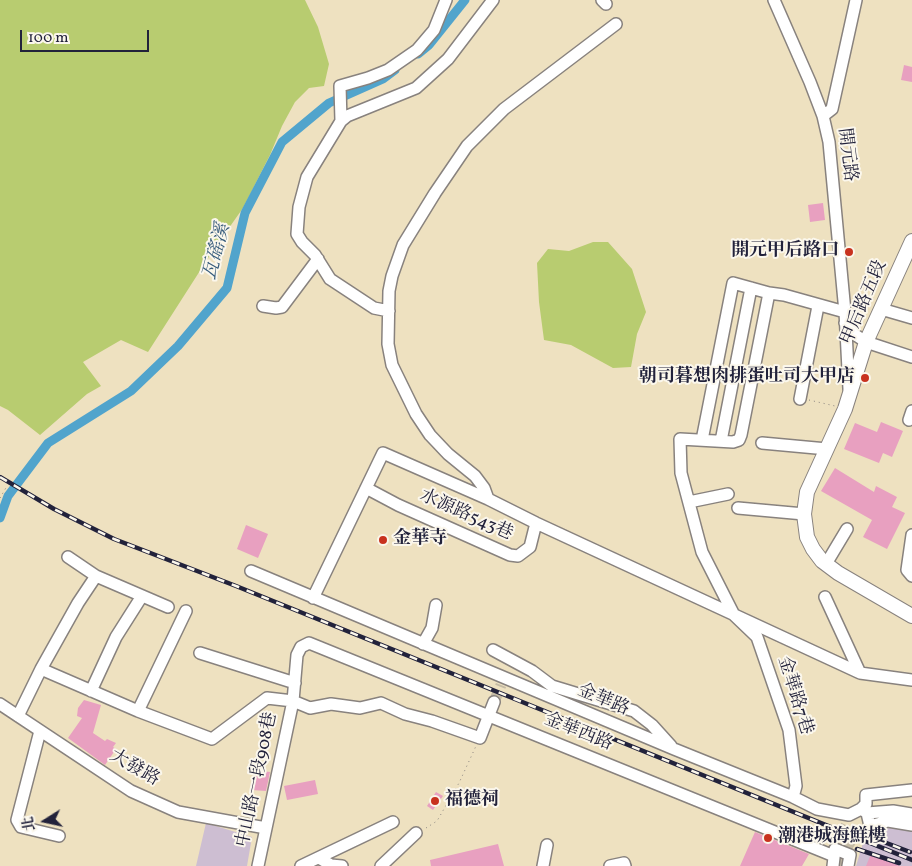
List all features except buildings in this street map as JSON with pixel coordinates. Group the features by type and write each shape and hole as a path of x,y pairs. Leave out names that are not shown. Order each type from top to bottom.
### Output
{"main road":[{"name":"甲后路五段","path":"912,241 866,342 847,403 808,492 804,514 807,537 813,550 826,564 838,574 912,616"}],"street":[{"path":"341,121 340,86 388,70 417,50 434,30 446,0"},
{"path":"389,311 374,308 330,279 318,259 297,234 299,207 307,177 341,121 347,116 416,88 448,59 492,0"},
{"name":"開元路","path":"774,0 823,116 832,173 845,318 847,403"},
{"path":"823,116 832,109 856,0"},
{"path":"488,499 484,488 475,476 448,454 430,435 416,414 392,365 388,344 389,291 392,276 403,245 434,193 467,146 504,109 616,24"},
{"path":"263,306 282,307 318,259"},
{"path":"702,440 733,283 784,295 818,306 845,318 854,334 866,342 912,357"},
{"path":"720,441 751,288"},
{"path":"734,615 702,552 681,473 680,439 733,442 739,440 769,293"},
{"path":"805,399 818,306"},
{"path":"881,309 912,318"},
{"path":"762,443 827,449"},
{"path":"314,598 383,453 488,499 860,673 912,680"},
{"name":"水源路543巷","path":"366,488 406,509 510,555 518,556 530,547 536,523"},
{"path":"689,502 728,494"},
{"path":"738,508 804,514"},
{"path":"826,564 847,529"},
{"path":"912,535 907,570 912,576"},
{"path":"68,557 96,576 168,607"},
{"name":"金華路","path":"251,571 424,644 502,681 793,797 817,809 850,815 864,811 893,811 912,814"},
{"path":"18,716 41,669 78,603 96,576"},
{"path":"90,692 116,637 142,596"},
{"path":"825,597 860,673"},
{"path":"424,644 432,628 436,605"},
{"path":"138,711 186,611"},
{"name":"金華路7巷","path":"734,615 757,637 789,730 796,786 793,797"},
{"name":"中山路一段908巷","path":"258,866 293,701 297,655 301,647 309,643"},
{"name":"金華西路","path":"309,643 489,716 833,861"},
{"path":"493,650 532,671 552,686 634,712 652,725 674,749"},
{"path":"200,653 295,684"},
{"name":"中山路一段908巷","path":"41,669 90,692 212,739 267,698 293,701 310,708 331,704 360,708 381,703 405,714 432,721 480,738"},
{"path":"480,738 494,702"},
{"name":"大發路","path":"0,704 131,791 178,812 266,828"},
{"path":"40,731 17,820 21,827 58,836"},
{"path":"912,790 866,795 864,811 870,826 888,821 912,825"},
{"path":"891,817 912,819"},
{"path":"301,866 393,822"},
{"path":"381,866 416,833"},
{"path":"543,866 547,845"},
{"path":"833,861 835,849 850,854 848,866"},
{"path":"319,858 332,865 342,866"},
{"path":"610,866 624,863 625,866"}],"path":[{"path":"805,399 847,403"},
{"path":"0,498 7,486"},
{"path":"416,833 432,826 437,821 459,783 480,738"}],"shaded area":[{"path":"206,823 252,837 247,866 196,866"},
{"path":"895,826 912,830 912,866 856,866 863,843 873,829"}],"green space":[{"path":"0,0 305,0 318,27 329,64 324,86 309,88 295,102 243,208 212,252 148,352 121,340 83,362 101,386 87,394 40,435 0,406"},
{"path":"593,242 608,242 632,269 646,312 637,334 631,367 613,368 571,345 544,340 539,302 537,263 548,249 569,251"}],"waterway":[{"name":"瓦磘溪","path":"418,54 429,45 465,0"},
{"name":"瓦磘溪","path":"0,518 8,496 48,443 131,391 178,346 227,288 245,213 282,142 329,103 383,79 395,70"}],"tunnel":[{"path":"494,702 501,685"},
{"path":"841,866 841,856 862,824 879,819"},
{"path":"841,835 847,824"}],"railway":[{"path":"0,477 54,509 114,539 236,586 912,860"},
{"path":"863,834 910,852"},
{"path":"857,849 899,863"}],"place":[{"name":"開元甲后路口","path":"849,252"},
{"name":"朝司暮想肉排蛋吐司大甲店","path":"865,378"},
{"name":"金華寺","path":"383,540"},
{"name":"福德祠","path":"435,801"},
{"name":"潮港城海鮮樓","path":"768,838"}]}
